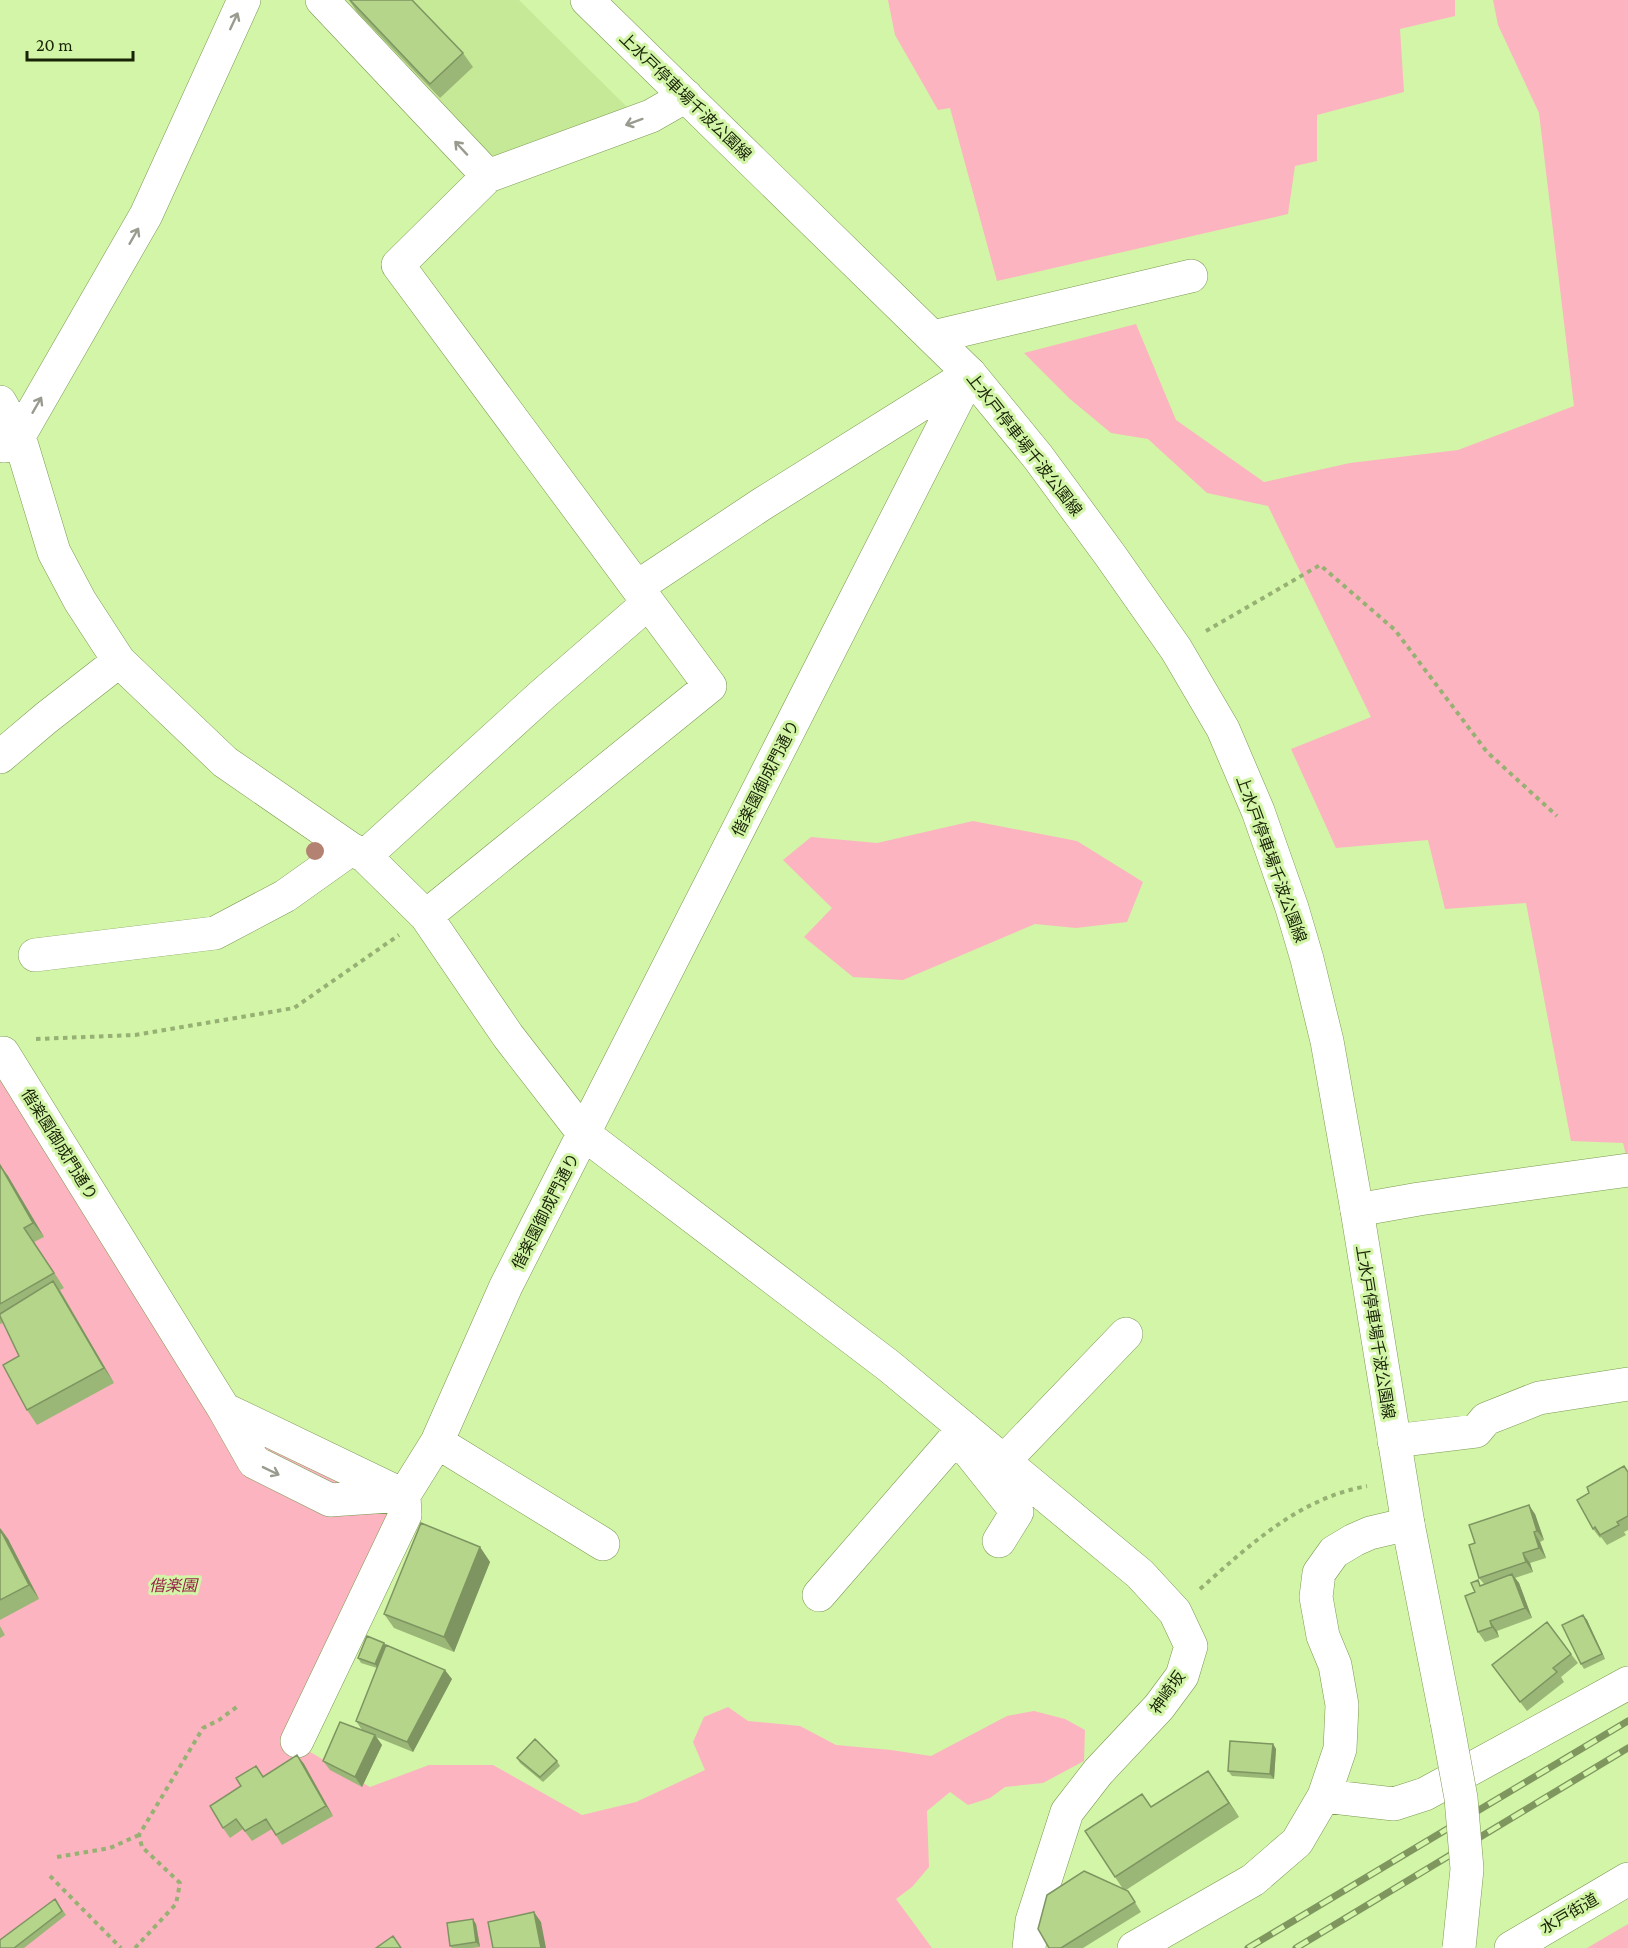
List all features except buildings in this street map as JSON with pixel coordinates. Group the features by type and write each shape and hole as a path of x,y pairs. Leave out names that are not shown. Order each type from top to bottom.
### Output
{"street":[{"path":"9,442 146,215 244,0"},
{"path":"322,0 488,176"},
{"name":"上水戸停車場千波公園線","path":"587,0 970,374 1038,458 1110,555 1176,649 1222,729 1258,811 1292,908 1327,1041 1408,1524 1461,1798 1467,1869 1459,1948"},
{"path":"426,916 710,686 398,265 488,176 651,116 686,96"},
{"path":"933,337 1191,276"},
{"path":"35,955 214,933 285,896 358,852 542,695 642,595 762,504 970,374"},
{"name":"偕楽園御成門通り","path":"2,1053 224,1409 405,1495 437,1442 506,1286 970,374"},
{"path":"0,402 9,442 54,552 80,601 119,661 225,762 358,852 426,916 508,1036 584,1134 890,1366 960,1432 1017,1512 999,1541"},
{"path":"0,757 119,661"},
{"path":"1357,1210 1419,1199 1628,1170"},
{"path":"1004,1461 1126,1334"},
{"path":"1394,1441 1476,1431 1486,1419 1539,1398 1628,1384"},
{"path":"819,1595 960,1432"},
{"name":"神崎坂","path":"960,1432 1004,1461 1140,1574 1175,1612 1191,1646 1182,1676 1159,1707 1098,1772 1067,1812 1032,1921 1029,1948"},
{"path":"437,1442 603,1544"},
{"path":"297,1741 405,1515 405,1495"},
{"path":"1134,1948 1253,1880 1297,1842 1324,1796 1340,1749 1342,1705 1335,1665 1323,1636 1316,1597 1319,1574 1334,1552 1354,1540 1370,1533 1408,1524"},
{"path":"1324,1796 1394,1804 1425,1794 1628,1683"},
{"name":"水戸街道","path":"1520,1942 1628,1879"}],"path":[{"path":"1176,649 1320,565 1395,630 1487,752 1557,816"},
{"path":"2,1053 34,1039 135,1035 294,1008 426,916"},
{"path":"1175,1612 1265,1532 1309,1504 1360,1487 1401,1479"},
{"path":"57,1857 111,1848 139,1835 203,1728 238,1706"},
{"path":"135,1948 176,1904 180,1883 142,1847 139,1835"},
{"path":"50,1876 121,1948"}],"shaded area":[{"path":"343,0 519,0 632,112 490,161"}],"green space":[{"path":"888,0 1455,0 1455,16 1400,29 1404,92 1317,115 1317,161 1295,166 1288,214 997,281 950,108 938,110 895,35"},
{"path":"1493,0 1628,0 1628,1164 1623,1143 1571,1141 1526,903 1445,909 1428,840 1336,848 1291,749 1371,717 1268,506 1207,493 1148,439 1111,433 1070,399 1024,353 1136,324 1176,420 1264,482 1350,463 1458,450 1574,406 1539,113 1498,25"},
{"path":"973,821 1077,841 1143,882 1127,922 1076,928 1035,924 903,980 853,977 804,937 832,908 783,860 811,837 877,843"},
{"name":"偕楽園","path":"0,1073 220,1414 399,1499 293,1742 370,1787 429,1765 493,1765 582,1815 636,1802 705,1770 693,1742 704,1717 728,1707 748,1721 800,1726 836,1745 931,1756 1007,1716 1034,1711 1065,1719 1085,1730 1084,1761 1043,1783 1005,1787 990,1798 968,1805 950,1792 927,1811 929,1867 912,1887 896,1899 932,1948 0,1948"},
{"path":"1628,1924 1628,1948 1587,1948"}],"railway":[{"path":"1248,1948 1628,1721"},
{"path":"1296,1948 1628,1748"}]}
